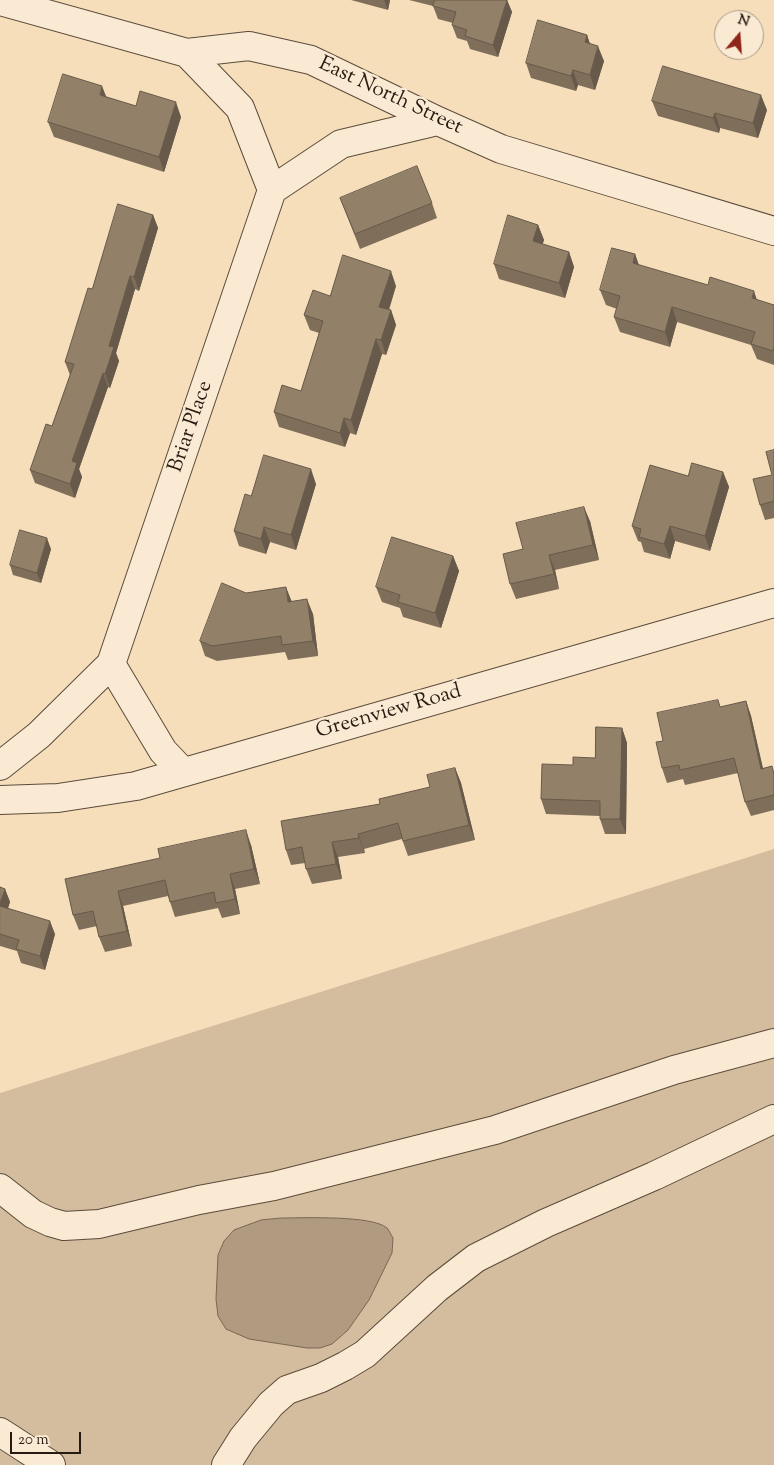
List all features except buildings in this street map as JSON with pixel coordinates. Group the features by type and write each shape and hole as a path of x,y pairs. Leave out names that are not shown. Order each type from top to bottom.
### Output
{"street":[{"name":"East North Street","path":"0,1 186,53 249,46 311,60 438,121 502,149 774,231"},
{"path":"186,53 240,108 272,190 341,144 438,121"},
{"name":"Briar Place","path":"0,766 38,735 111,664 272,190"},
{"name":"Greenview Road","path":"0,800 58,798 136,786 774,603"},
{"path":"111,664 163,751 183,772"},
{"path":"0,1188 33,1214 50,1222 64,1226 99,1224 199,1200 274,1186 494,1130 674,1070 774,1043"},
{"path":"226,1465 243,1438 271,1404 287,1390 321,1378 365,1354 437,1288 476,1258 546,1223 654,1176 774,1118"},
{"path":"0,1432 51,1465"}],"shaded area":[{"path":"774,849 774,1465 0,1465 0,1093"},
{"path":"337,1218 367,1221 387,1228 393,1238 392,1253 369,1300 348,1330 332,1344 320,1348 307,1348 249,1339 226,1329 218,1316 216,1299 218,1255 224,1241 234,1230 261,1220"}]}
